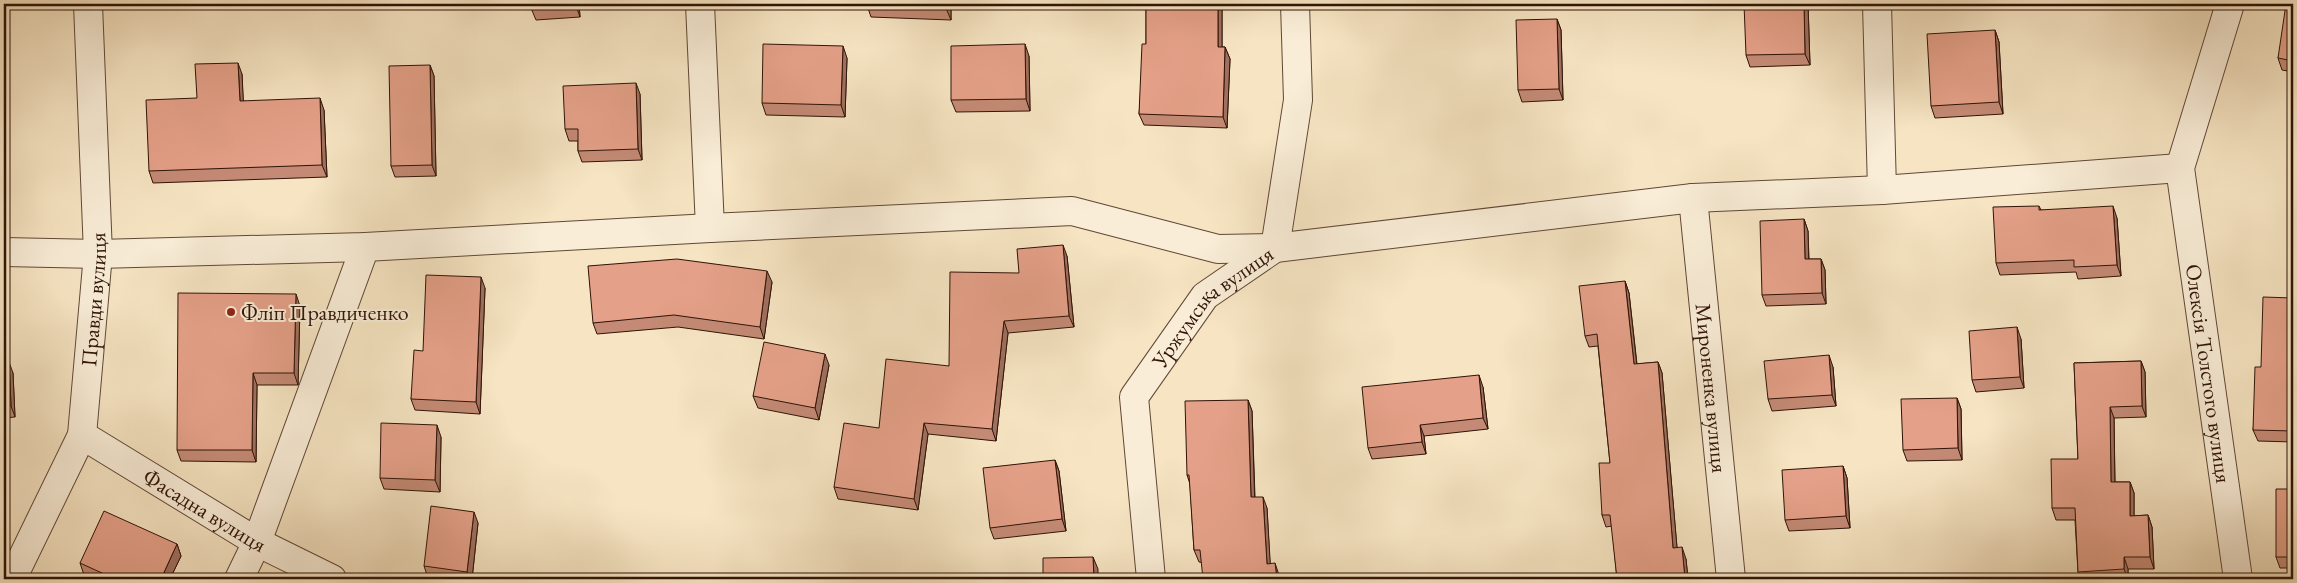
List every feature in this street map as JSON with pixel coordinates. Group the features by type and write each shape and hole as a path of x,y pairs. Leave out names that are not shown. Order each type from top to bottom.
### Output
{"street":[{"name":"Правди вулиця","path":"12,579 82,435 98,254 88,4"},
{"path":"700,4 710,228"},
{"name":"Уржумська вулиця","path":"1151,579 1134,397 1205,296 1275,248 1298,100 1295,4"},
{"path":"1877,4 1882,190"},
{"path":"4,252 98,254 365,247 1072,211 1218,249 1275,248 1693,198 1882,190 2180,168 2230,4"},
{"name":"Олексія Толстого вулиця","path":"2180,168 2238,579"},
{"name":"Мироненка вулиця","path":"1693,198 1732,579"},
{"path":"239,579 257,542 365,247"},
{"name":"Фасадна вулиця","path":"82,435 257,542 332,579"}],"building":[{"path":"531,4 575,4 576,6 531,8"},
{"path":"946,4 946,8 867,5"},
{"path":"1146,4 1218,4 1218,47 1225,47 1223,117 1139,114 1142,44 1146,44"},
{"path":"1744,4 1804,4 1805,54 1746,55"},
{"path":"2286,4 2293,4 2293,61 2278,58"},
{"path":"1557,19 1559,89 1518,90 1516,20"},
{"path":"1995,30 1999,102 1931,106 1927,34"},
{"path":"763,44 843,46 841,105 762,103"},
{"path":"1025,44 1026,99 951,100 951,46"},
{"path":"238,63 240,101 320,98 322,165 149,171 146,100 197,98 195,64"},
{"path":"430,65 432,165 391,166 389,66"},
{"path":"636,83 638,149 578,151 578,129 565,129 563,86"},
{"path":"2039,206 2039,210 2113,206 2117,265 2074,267 2074,260 1996,263 1993,207"},
{"path":"1804,219 1805,259 1821,259 1822,293 1762,295 1760,221"},
{"path":"1063,245 1069,316 1004,321 992,429 924,423 914,499 834,487 844,423 879,428 886,359 949,366 950,272 1019,273 1017,249"},
{"path":"677,259 767,271 760,327 674,315 593,323 588,266"},
{"path":"426,275 481,277 476,402 411,399 414,350 423,351"},
{"path":"1625,281 1634,364 1658,362 1673,548 1682,547 1685,579 1617,579 1610,515 1602,515 1599,463 1610,463 1597,334 1585,336 1579,286"},
{"path":"178,293 296,294 294,373 253,373 252,450 177,450"},
{"path":"2263,297 2293,298 2293,431 2253,430 2255,367 2261,367"},
{"path":"2017,327 2020,377 1972,380 1969,331"},
{"path":"764,342 825,354 815,408 753,396"},
{"path":"1829,355 1832,395 1768,399 1764,361"},
{"path":"2141,361 2142,406 2110,407 2111,482 2130,482 2130,516 2148,515 2150,557 2124,557 2124,569 2078,572 2075,508 2052,508 2051,459 2078,459 2074,363"},
{"path":"4,362 9,362 11,406 4,406"},
{"path":"1479,375 1483,418 1420,425 1422,442 1368,448 1362,387"},
{"path":"1957,398 1958,448 1903,450 1901,399"},
{"path":"1248,400 1251,497 1263,497 1267,564 1275,563 1277,579 1203,579 1200,550 1194,550 1189,475 1187,475 1185,401"},
{"path":"381,423 437,425 435,480 380,478"},
{"path":"1055,460 1062,519 990,528 983,468"},
{"path":"1843,466 1846,516 1785,520 1782,470"},
{"path":"2276,489 2293,489 2293,557 2276,557"},
{"path":"431,506 474,512 467,572 424,566"},
{"path":"104,511 177,544 161,579 115,579 80,563"},
{"path":"1093,557 1094,579 1043,579 1043,558"},
{"path":"2019,574 2019,579 1986,579 1985,577"}],"place":[{"name":"Фліп Правдиченко","path":"231,312"}]}
